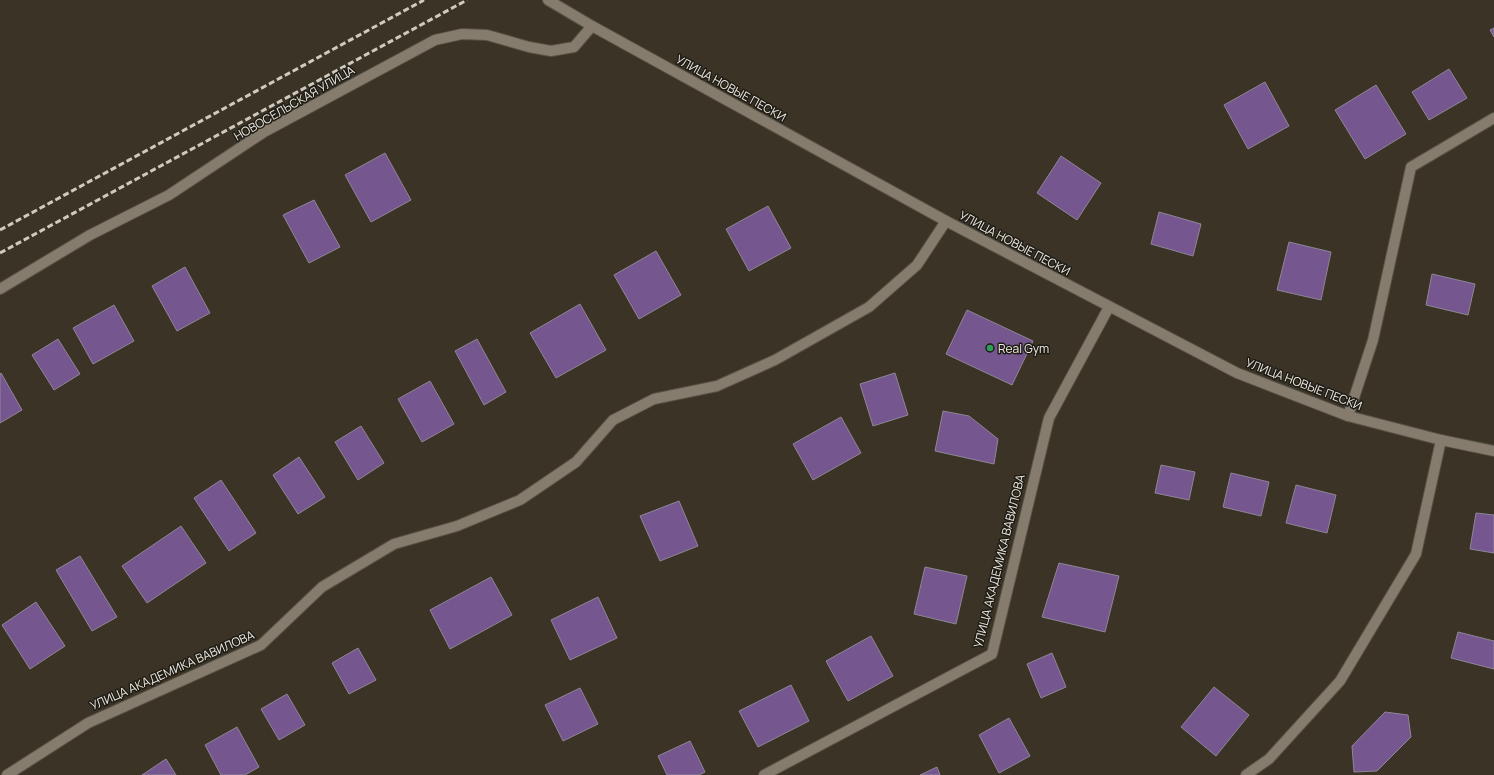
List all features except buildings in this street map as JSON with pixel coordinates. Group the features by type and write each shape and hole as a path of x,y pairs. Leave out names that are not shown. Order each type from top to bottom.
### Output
{"street":[{"name":"УЛИЦА НОВЫЕ ПЕСКИ","path":"548,0 592,26 946,221 1237,373 1348,416 1441,440 1494,451"},
{"name":"НОВОСЕЛЬСКАЯ УЛИЦА","path":"0,289 90,235 169,195 264,132 435,40 462,34 487,35 529,47 551,51 574,47 592,26"},
{"path":"1348,416 1373,340 1411,167 1494,118"},
{"name":"УЛИЦА АКАДЕМИКА ВАВИЛОВА","path":"7,775 88,723 261,646 322,586 394,544 457,526 520,500 576,462 613,420 654,399 717,386 775,360 869,307 917,265 946,221"},
{"name":"УЛИЦА АКАДЕМИКА ВАВИЛОВА","path":"764,775 992,654 1048,418 1109,307"},
{"path":"1246,775 1269,759 1340,681 1416,554 1441,440"}],"railway":[{"path":"0,230 424,0"},
{"path":"0,253 467,0"}],"place":[{"name":"Real Gym","path":"990,348"}]}
